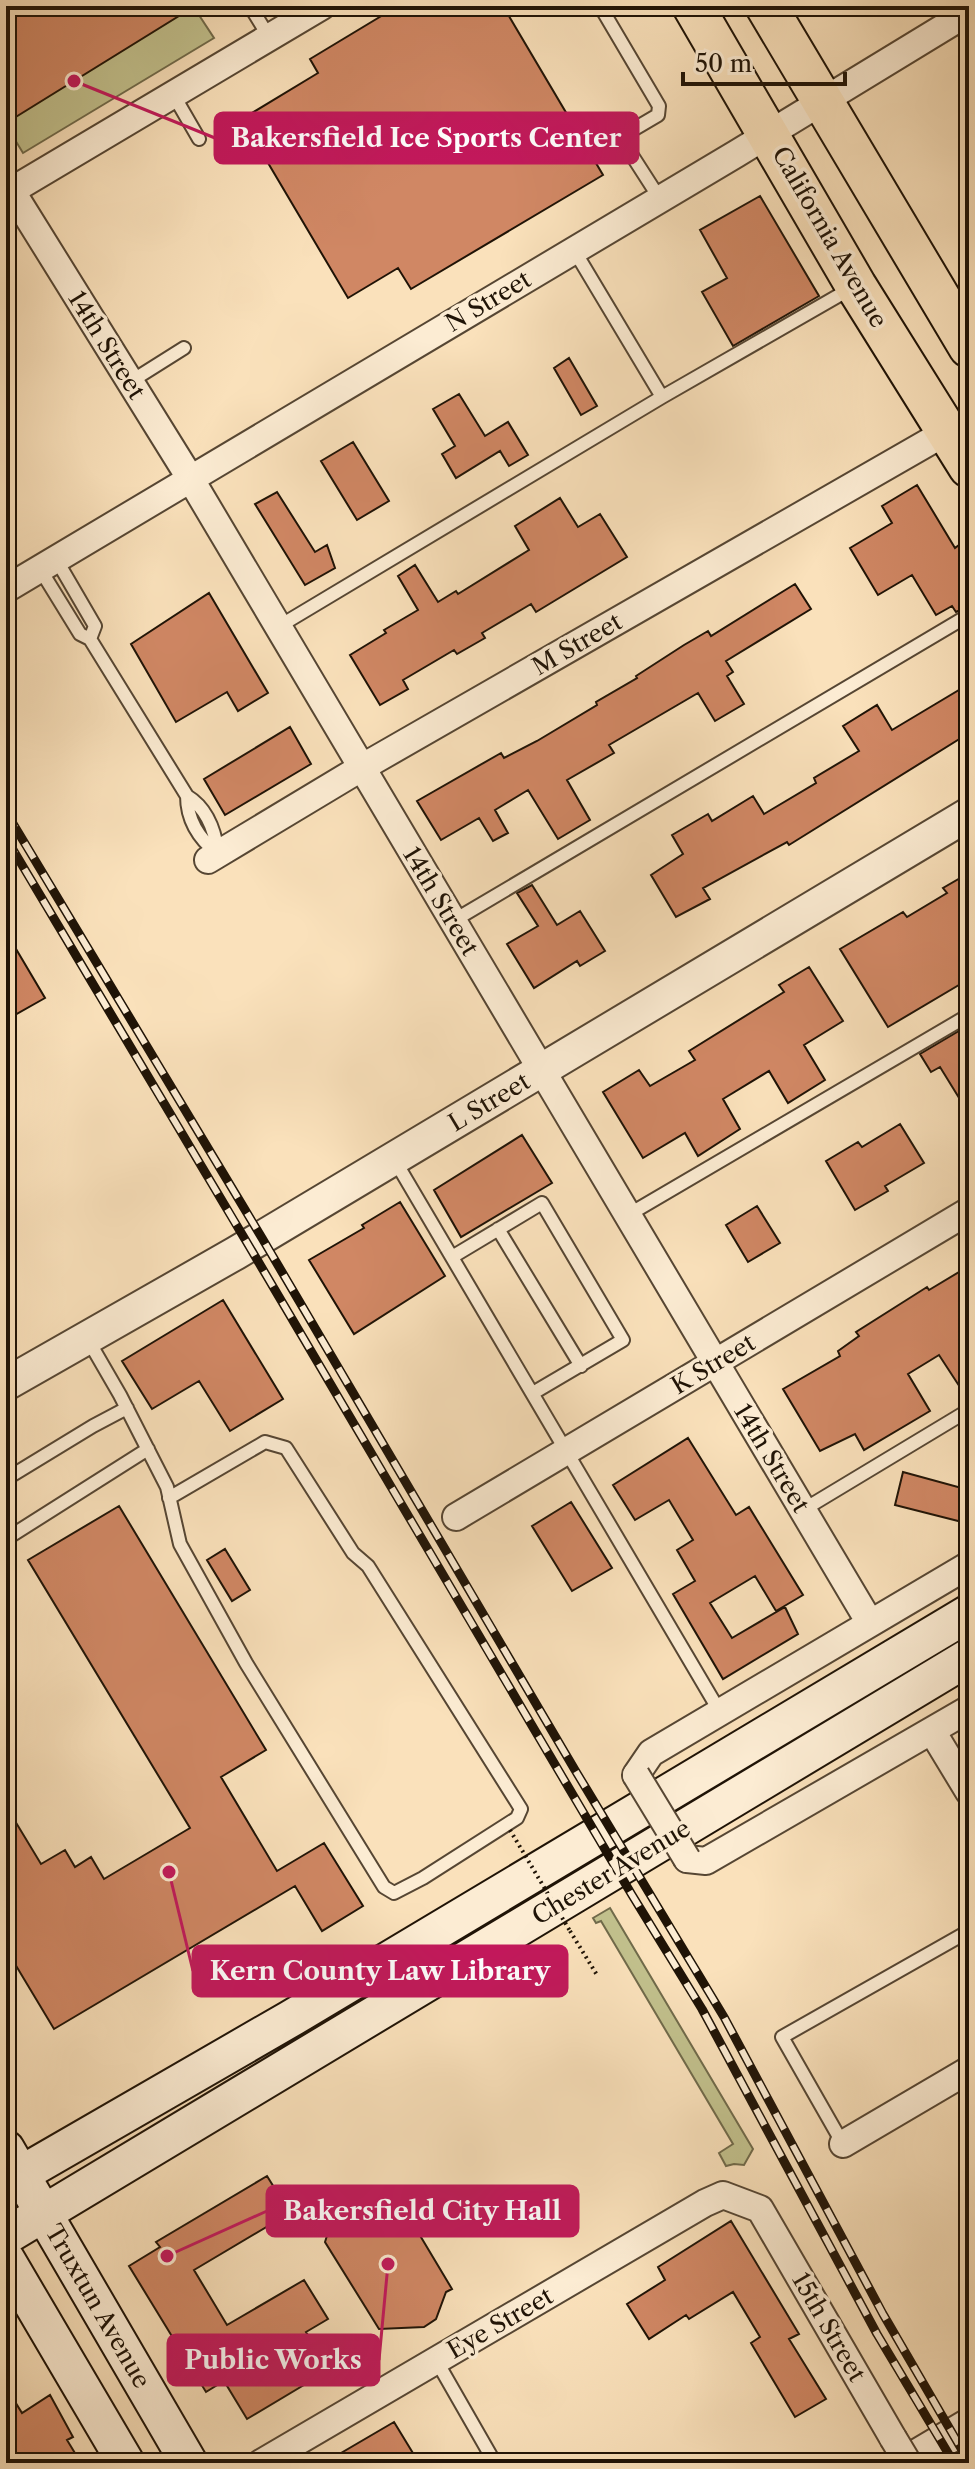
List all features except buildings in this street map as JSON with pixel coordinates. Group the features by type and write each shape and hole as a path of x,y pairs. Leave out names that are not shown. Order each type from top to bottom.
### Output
{"main road":[{"name":"California Avenue","path":"693,6 856,286 969,467"},
{"path":"766,6 969,347"},
{"name":"Chester Avenue","path":"11,2168 304,2011 969,1613"},
{"name":"Chester Avenue","path":"6,2236 969,1657"},
{"name":"Truxtun Avenue","path":"11,2168 44,2212 189,2463"},
{"path":"6,2259 126,2463"}],"street":[{"path":"8,186 322,6"},
{"name":"N Street","path":"6,589 961,19"},
{"name":"14th Street","path":"8,186 190,478 870,1623"},
{"name":"M Street","path":"213,857 361,768 948,431"},
{"name":"L Street","path":"6,1384 236,1253 969,814"},
{"name":"K Street","path":"456,1517 969,1211"},
{"path":"969,1565 651,1753 636,1775 687,1859 706,1861 969,1709"},
{"path":"932,1731 969,1792"},
{"path":"843,2144 969,2070"},
{"name":"Eye Street","path":"261,2463 705,2203 723,2195 742,2201"},
{"name":"15th Street","path":"742,2201 760,2209 902,2455"},
{"path":"902,2455 969,2425"}],"lane":[{"path":"250,6 269,37"},
{"path":"600,6 659,106 658,115 624,135 624,143 660,199"},
{"path":"173,94 199,139"},
{"path":"574,250 662,397"},
{"path":"278,627 662,397 856,286"},
{"path":"130,382 184,348"},
{"path":"48,564 95,626 90,639"},
{"path":"48,564 80,634 90,639 187,796 198,803 215,833 213,857"},
{"path":"453,921 969,615"},
{"path":"628,1215 969,1015"},
{"path":"394,1159 720,1712"},
{"path":"452,1257 542,1203 623,1340 533,1393"},
{"path":"498,1229 581,1366"},
{"path":"87,1338 167,1487 169,1498 180,1544 246,1663 384,1887 394,1893 423,1878 517,1818 521,1809 368,1566 353,1553 286,1448 265,1442 169,1498"},
{"path":"6,1479 127,1408"},
{"path":"803,1510 969,1410"},
{"path":"6,1539 148,1449"},
{"path":"843,2144 782,2037 969,1931"},
{"path":"436,2360 495,2463"}],"path":[{"path":"510,1830 597,1975"}],"shaded area":[{"path":"6,6 193,6 214,38 23,153 6,125"},
{"path":"610,1908 753,2149 744,2165 726,2166 719,2153 733,2144 601,1921 596,1923 593,1918"}],"railway":[{"path":"6,812 724,2017 883,2314 969,2462"},
{"path":"6,838 702,2009 877,2334 954,2463"}],"place":[{"name":"Bakersfield Ice Sports Center","path":"74,81"},
{"name":"Kern County Law Library","path":"169,1872"},
{"name":"Bakersfield City Hall","path":"167,2256"},
{"name":"Public Works","path":"388,2264"}]}
